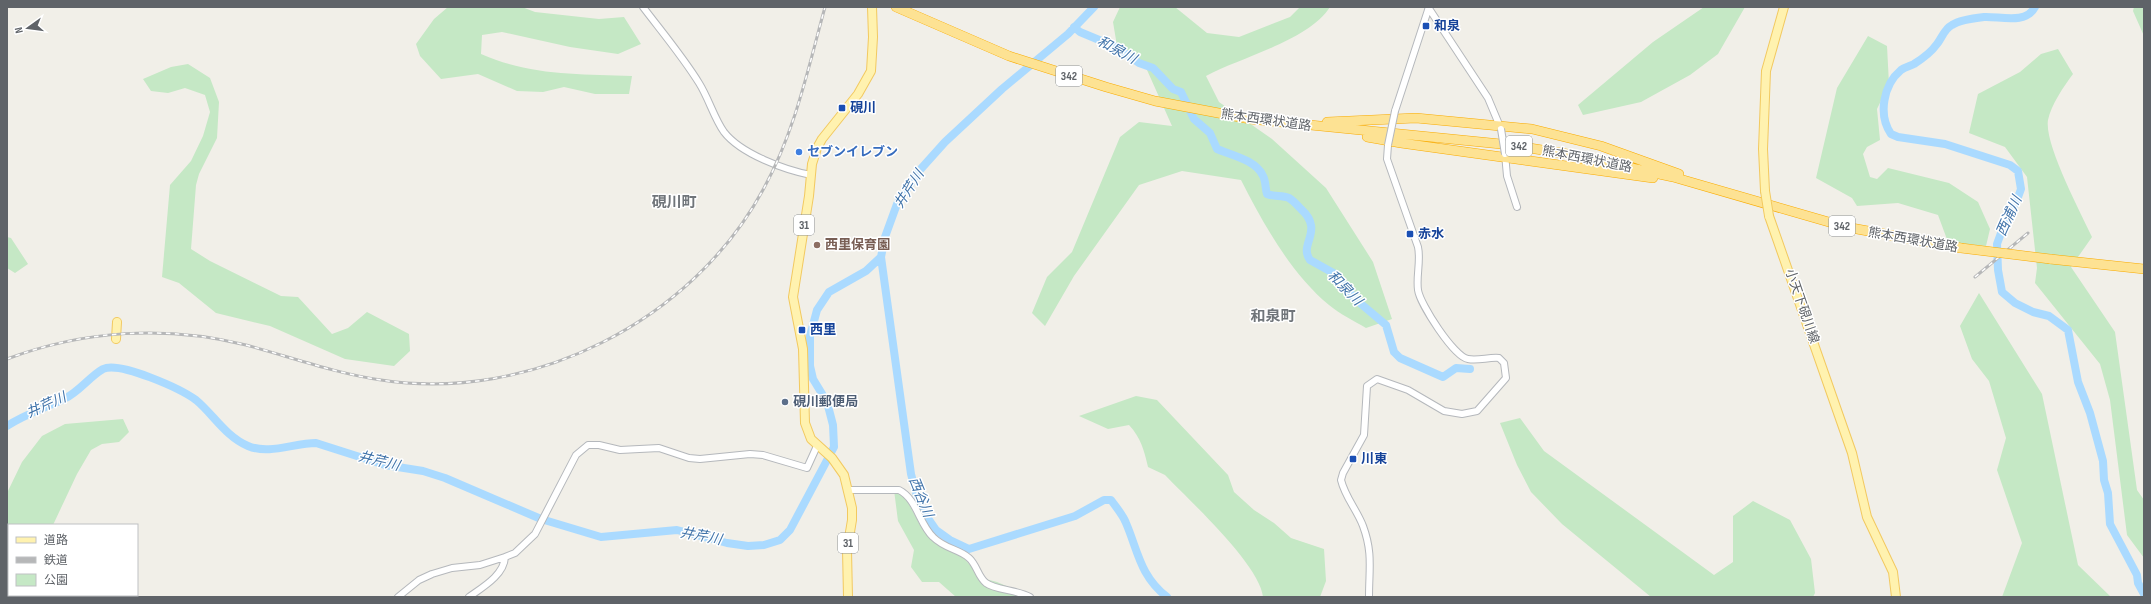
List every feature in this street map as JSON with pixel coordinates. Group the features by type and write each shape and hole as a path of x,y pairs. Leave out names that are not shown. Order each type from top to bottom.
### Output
{"highway":[{"name":"熊本西環状道路","path":"896,7 1009,56 1059,73 1155,101 1250,119 1510,145 1624,166 1706,187 1846,228 1961,248 2144,269"},
{"path":"1250,119 1336,123 1416,118 1560,135 1601,146 1670,170 1706,187"},
{"path":"1329,128 1400,143 1505,156 1648,177 1727,193"}],"main road":[{"name":"31","path":"848,597 848,550 852,508 844,474 829,456 811,439 805,423 803,349 794,297 812,164 817,148 858,94 871,71 874,37 872,7"},
{"name":"小天下硯川線","path":"1784,7 1766,71 1763,149 1765,191 1769,216 1783,252 1852,453 1867,517 1893,572 1896,597"},
{"path":"116,339 117,322"}],"street":[{"path":"643,7 699,83 726,134 736,144 764,159 796,172 811,175"},
{"path":"1369,597 1371,572 1363,526 1341,480 1342,473 1365,430 1366,386 1377,379 1408,390 1444,412 1462,414 1477,411 1506,378 1504,363 1499,358 1468,359 1457,353 1424,306 1418,290 1420,258 1418,247 1387,159 1388,145 1396,111 1429,7"},
{"path":"1429,7 1488,98 1501,127 1507,176 1516,206"},
{"path":"398,597 418,580 432,574 452,568 480,565 516,553 530,541 541,526 576,455 588,446 600,445 620,450 659,448 690,458 700,459 750,454 763,455 807,468 817,446"},
{"path":"848,490 899,490 903,492 909,497 926,529 932,536 949,549 969,558 986,583 1030,597"},
{"path":"469,597 505,566 505,557"}],"green space":[{"path":"448,7 522,7 535,12 599,19 624,17 641,44 618,54 570,47 502,32 482,35 481,54 500,61 537,70 574,74 632,76 629,94 595,94 564,87 543,92 517,91 478,74 441,79 420,56 416,44 434,19"},
{"path":"1120,7 1175,7 1207,33 1239,37 1290,17 1300,7 1330,7 1320,19 1290,39 1206,76 1219,102 1272,139 1326,188 1373,262 1392,319 1366,328 1329,305 1302,278 1290,263 1268,230 1241,180 1182,171 1139,185 1074,276 1045,326 1032,313 1047,277 1072,252 1120,137 1139,122 1172,126 1143,61 1117,46 1113,22"},
{"path":"1704,7 1745,7 1718,54 1690,75 1641,102 1583,115 1578,105 1653,42"},
{"path":"2134,7 2144,7 2144,36 2133,11"},
{"path":"1868,36 1887,46 1889,84 1877,109 1880,140 1867,147 1863,154 1870,177 1877,179 1888,168 1949,183 1978,202 1990,229 1986,246 1948,242 1938,215 1898,203 1857,206 1852,198 1816,178 1837,88"},
{"path":"2058,49 2073,74 2052,108 2048,120 2048,131 2064,178 2092,237 2071,267 2115,332 2137,490 2144,500 2144,558 2127,535 2110,400 2100,364 2035,283 2037,268 2027,177 2005,147 1969,133 1978,94 2020,72 2041,54"},
{"path":"188,64 210,78 219,102 217,138 199,174 196,185 191,249 210,261 281,296 298,297 332,334 348,328 367,312 409,334 410,351 394,366 345,359 270,326 216,313 179,283 162,277 170,185 191,161 203,136 210,112 205,95 185,88 168,93 151,91 143,79 171,67"},
{"path":"7,237 11,238 28,264 15,273 7,268"},
{"path":"1979,293 2042,394 2078,565 2111,597 2002,597 2022,543 1997,470 2006,438 1989,381 1972,359 1960,326"},
{"path":"1136,396 1157,400 1228,475 1234,492 1254,510 1274,523 1291,538 1324,549 1326,581 1320,597 1263,597 1259,584 1250,568 1222,533 1165,475 1148,467 1142,444 1129,425 1108,429 1079,416"},
{"path":"1520,418 1544,451 1714,575 1733,562 1733,516 1753,501 1790,520 1811,559 1815,593 1813,597 1651,597 1562,524 1531,492 1517,465 1500,423"},
{"path":"123,419 129,432 119,442 102,444 91,450 77,474 53,524 8,524 7,594 7,493 22,462 42,436 65,424"},
{"path":"894,490 902,491 920,525 948,548 960,554 982,578 997,582 1032,597 956,597 939,582 922,582 911,567 914,550 898,521"}],"waterway":[{"name":"井芹川","path":"7,426 69,396 103,369 123,369 150,377 188,395 196,400 233,437 248,446 273,449 316,443 385,465 423,471 445,478 541,519 601,537 677,530 727,543 748,546 764,545 780,540 790,530 834,447 833,425 827,402 813,379 810,366 810,336 817,310 829,292 866,271 881,257 885,237 897,204 919,171 945,142 1002,89 1068,34 1094,7"},
{"name":"西浦川","path":"2035,7 2031,13 2019,18 1980,17 1955,23 1949,27 1930,52 1914,64 1901,70 1895,76 1886,92 1884,100 1885,118 1891,134 1898,137 1945,144 2010,165 2018,171 2021,189 2005,222 1997,244 1998,270 2002,292 2015,303 2033,312 2049,316 2068,330 2078,382 2090,413 2103,461 2104,480 2108,493 2110,524 2137,575 2138,583 2144,594"},
{"name":"和泉川","path":"1074,27 1080,32 1116,47 1139,63 1153,68 1173,89 1181,92 1194,119 1210,133 1217,149 1243,159 1260,170 1264,178 1267,194 1286,197 1295,203 1308,217 1311,224 1307,248 1307,254 1310,260 1337,275 1354,298 1386,325 1394,352 1400,358 1443,377 1456,368 1470,369"},
{"name":"西谷川","path":"881,257 911,474 917,496 925,514 936,530 950,540 969,549 1075,516 1104,500 1111,500 1125,520 1145,572 1158,589 1167,597"}],"railway":[{"path":"7,359 36,349 66,342 95,337 156,333 186,335 246,345 329,369 364,377 381,380 438,384 494,378 549,364 602,342 651,313 695,277 733,235 764,188 784,144 800,99 825,7"},
{"path":"1975,277 2028,233"}],"place":[{"name":"和泉","path":"1426,26"},
{"name":"硯川","path":"842,108"},
{"name":"セブンイレブン","path":"799,152"},
{"name":"赤水","path":"1410,234"},
{"name":"西里保育園","path":"817,245"},
{"name":"西里","path":"802,330"},
{"name":"硯川郵便局","path":"785,402"},
{"name":"川東","path":"1353,459"}],"district":[{"name":"硯川町","path":"674,202"},
{"name":"和泉町","path":"1273,316"}]}
